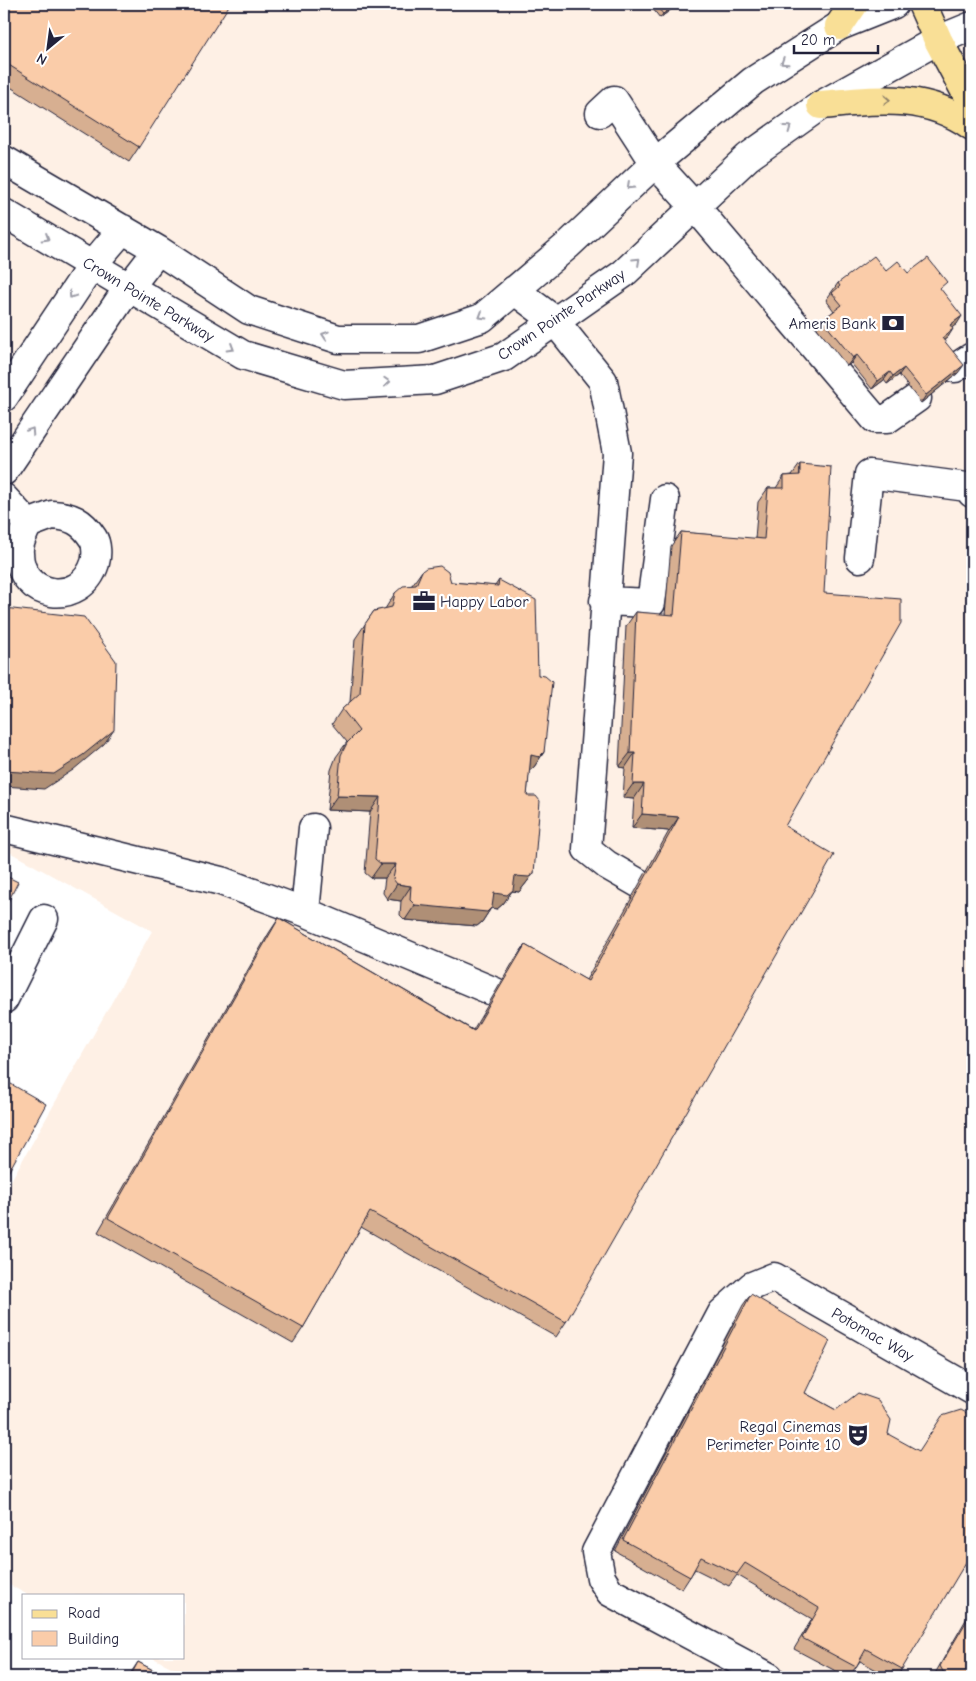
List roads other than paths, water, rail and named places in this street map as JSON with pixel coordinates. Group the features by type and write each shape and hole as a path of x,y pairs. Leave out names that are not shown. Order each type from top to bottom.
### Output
{"main road":[{"path":"922,4 938,40 972,104"},
{"path":"821,105 880,100 918,102 945,110 972,126"}],"street":[{"path":"4,160 158,250 249,310 338,339 419,339 482,318 568,245 655,163 753,82 846,15 894,4"},
{"name":"Crown Pointe Parkway","path":"4,213 243,355 344,385 435,380 504,356 623,274 748,157 821,105 938,40 972,26"},
{"path":"600,113 614,100 655,163 695,206 875,418 887,419 917,398"},
{"path":"4,397 92,266 123,229"},
{"path":"4,471 129,286 158,250"},
{"path":"514,290 554,320 603,381 617,454 604,601 587,849 640,884"},
{"path":"860,558 869,474 967,488 972,493"},
{"path":"4,498 28,524"},
{"path":"604,601 651,603 664,499"},
{"path":"4,828 221,881 305,912 495,992"},
{"path":"305,912 313,828"},
{"path":"4,999 44,919"},
{"name":"Potomac Way","path":"769,1677 610,1592 601,1578 596,1552 722,1313 752,1286 774,1277 972,1390"}],"place":[{"name":"Ameris Bank","path":"893,323"},
{"name":"Happy Labor","path":"424,601"},
{"name":"Regal Cinemas Perimeter Pointe 10","path":"858,1435"}]}
